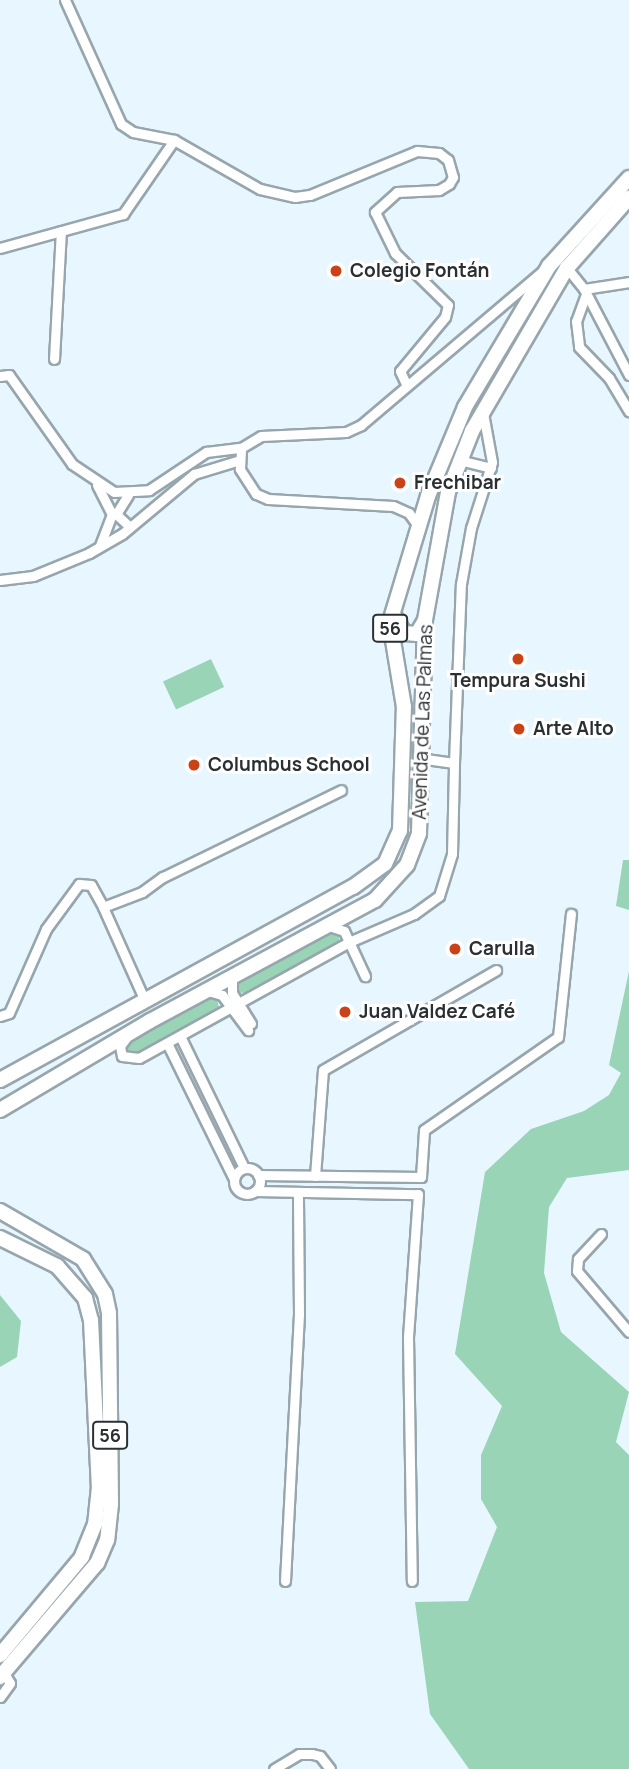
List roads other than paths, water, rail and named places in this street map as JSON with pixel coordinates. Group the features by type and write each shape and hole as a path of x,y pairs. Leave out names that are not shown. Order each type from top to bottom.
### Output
{"main road":[{"name":"Avenida de Las Palmas","path":"0,1080 353,887 385,864 401,831 404,707 390,639 393,612 449,438 550,266 629,178"},
{"name":"Avenida de Las Palmas","path":"0,1110 135,1030 375,900 407,865 419,833 425,621 438,529 459,460 483,411 578,281 629,198"},
{"path":"393,612 398,626 411,635 419,632 425,621"},
{"name":"56","path":"0,1211 71,1250 100,1281 109,1313 111,1477 110,1521 97,1563 2,1675"},
{"name":"56","path":"0,1238 57,1266 85,1298 91,1320 99,1487 95,1524 82,1557 0,1655"}],"street":[{"path":"65,0 121,124 133,132 174,140 242,181 295,197 417,151 439,153 448,160 453,177 449,184 439,191 397,192 375,212 395,253 448,305 445,317 400,371 406,384"},
{"path":"0,248 127,211 174,140"},
{"path":"54,359 61,231"},
{"path":"92,481 128,495 149,490 206,452 241,448 273,434 346,432 372,418 406,384 550,266"},
{"path":"578,281 629,282"},
{"path":"578,281 629,375"},
{"path":"578,281 579,346 609,378 629,411"},
{"path":"0,376 9,375 72,464 103,491 112,514 99,547"},
{"path":"135,1030 120,1046 127,1059 167,1043 349,942 414,914 439,896 447,883 455,819 454,763 461,584 471,528 491,468 492,448 483,411"},
{"path":"241,448 240,460 249,486 268,499 393,506 409,513 419,527"},
{"path":"0,580 33,576 99,547 130,527 194,474 240,460"},
{"path":"459,460 491,468"},
{"path":"128,495 116,514 130,527"},
{"path":"420,758 454,763"},
{"path":"103,907 142,892 163,877 341,790"},
{"path":"0,1016 9,1013 46,929 79,884 91,885 145,1001"},
{"path":"180,1035 244,1168 258,1175 421,1177 424,1130 558,1037 571,914"},
{"path":"324,927 341,927 365,976"},
{"path":"315,1176 323,1070 496,970"},
{"path":"232,976 230,987 234,1006"},
{"path":"207,990 218,992 234,1006 251,1028"},
{"path":"167,1043 240,1193 418,1194 408,1337 412,1581"},
{"path":"234,1179 244,1168"},
{"path":"255,1191 258,1175"},
{"path":"285,1581 299,1314 298,1192"},
{"path":"601,1234 578,1259 578,1271 629,1332"},
{"path":"0,1697 10,1683 2,1675"},
{"path":"274,1769 299,1754 312,1754 320,1756 330,1769"}],"place":[{"name":"Colegio Fontán","path":"336,271"},
{"name":"Frechibar","path":"400,483"},
{"name":"Tempura Sushi","path":"518,659"},
{"name":"Arte Alto","path":"519,729"},
{"name":"Columbus School","path":"194,765"},
{"name":"Carulla","path":"455,949"},
{"name":"Juan Valdez Café","path":"345,1012"}]}
